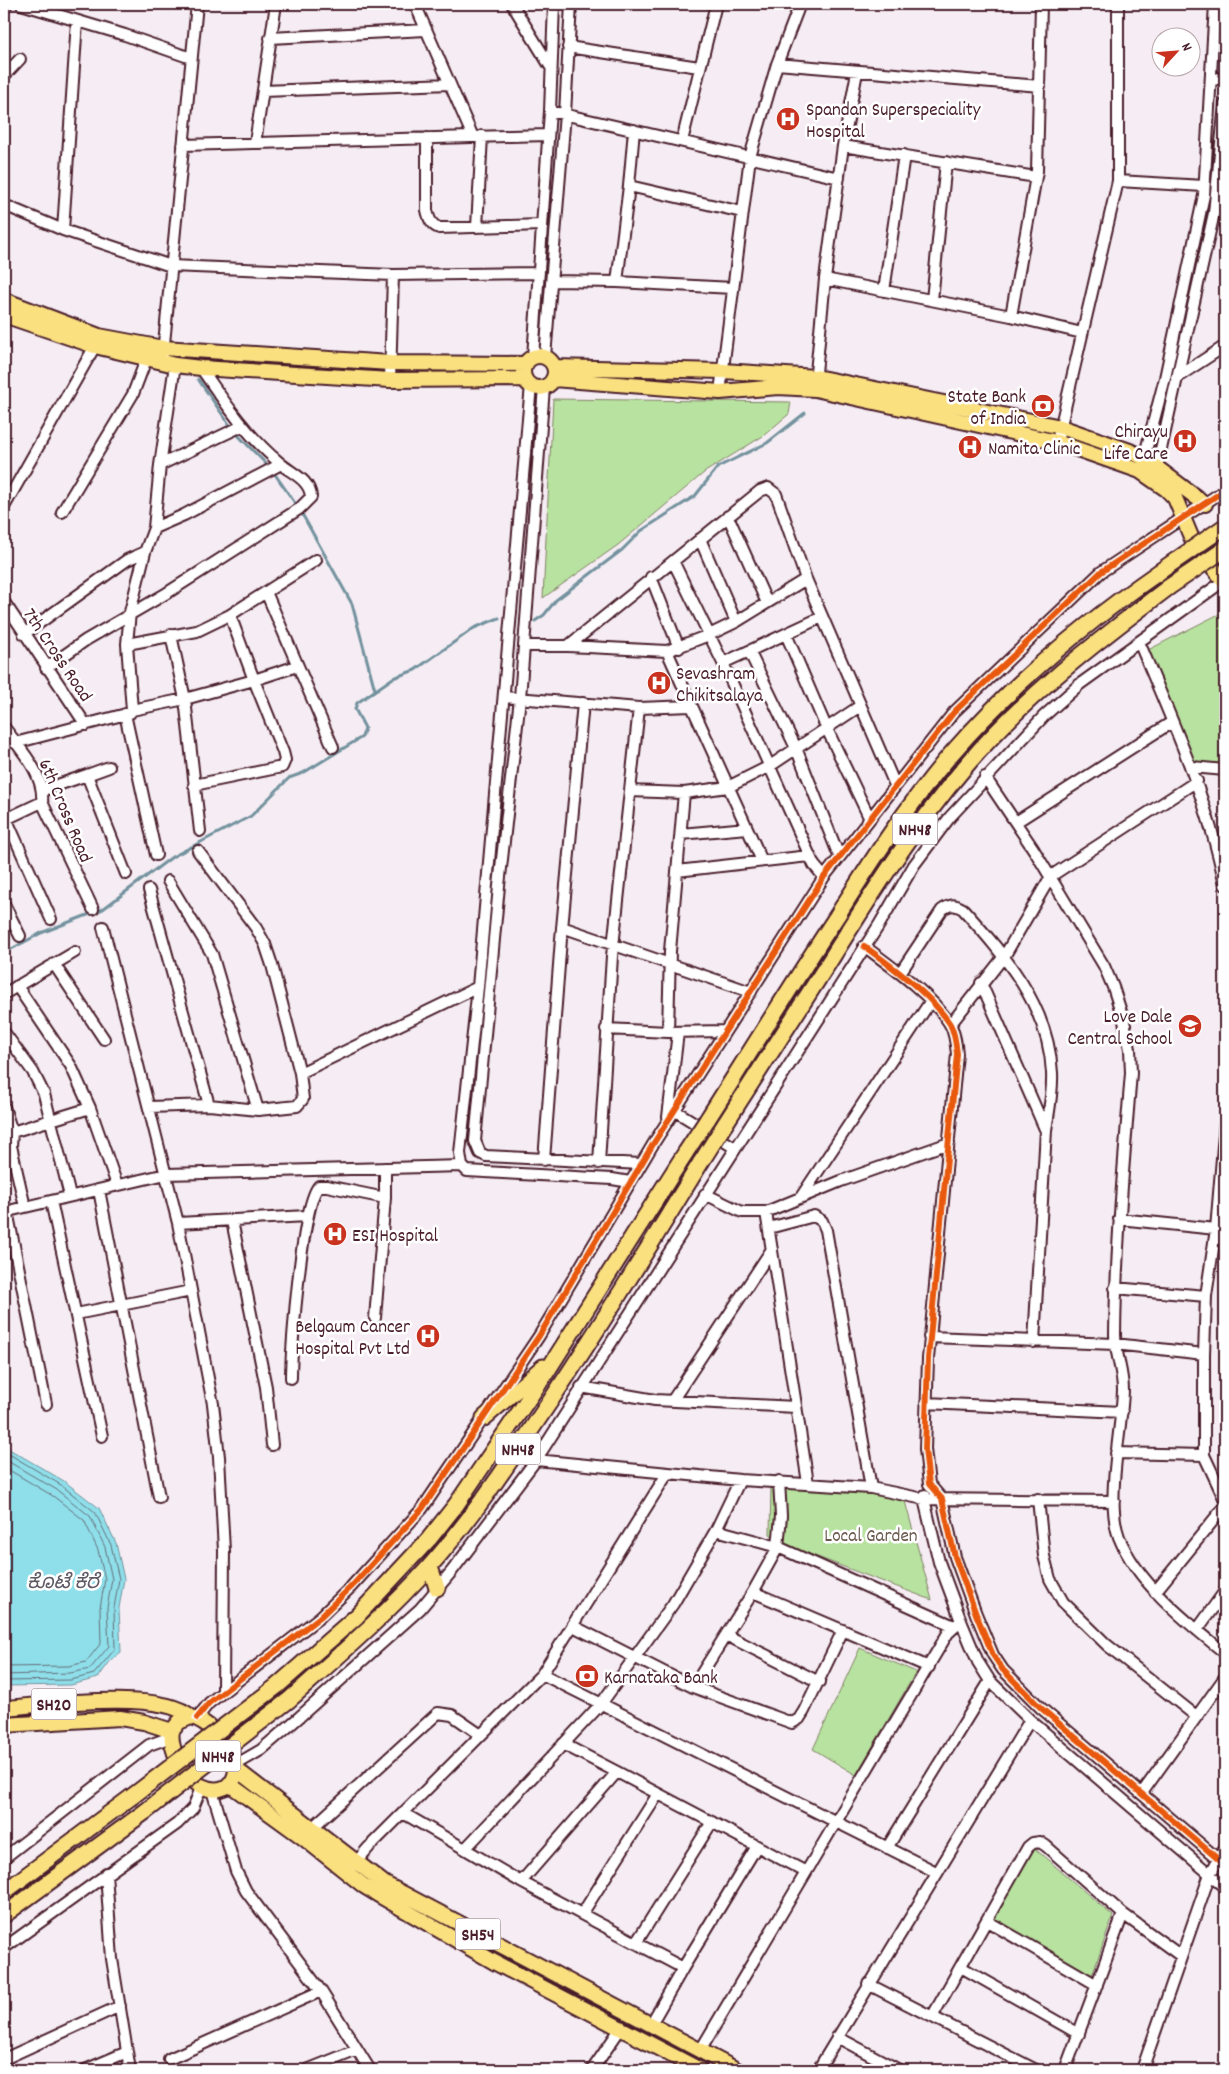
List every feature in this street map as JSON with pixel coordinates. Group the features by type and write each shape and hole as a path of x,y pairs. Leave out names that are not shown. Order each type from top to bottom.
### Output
{"highway":[{"name":"NH48","path":"4,1892 277,1686 357,1616 429,1539 481,1469 558,1353 864,873 909,808 951,754 993,708 1120,598 1225,527"},
{"name":"NH48","path":"4,1915 146,1811 289,1700 362,1635 430,1566 512,1459 922,818 966,765 1015,713 1064,668 1168,587 1225,549"},
{"path":"484,1418 558,1353"},
{"path":"430,1566 438,1588"}],"main road":[{"path":"4,300 24,310 99,336 201,368 390,380 539,372 722,371 815,383 1061,427 1130,451 1142,465"},
{"path":"4,315 95,346 146,357 390,363 539,372 720,392 815,383 1058,442 1142,465 1205,504"},
{"path":"1155,473 1175,498 1181,510 1182,519 1194,544 1224,581"},
{"name":"SH20","path":"4,1708 86,1702 142,1702 170,1705 179,1708 194,1718"},
{"name":"SH20","path":"4,1725 120,1718 144,1722 171,1734"},
{"path":"194,1718 220,1737 230,1750 237,1767 229,1784 207,1789 184,1770 175,1754 171,1734 180,1722 194,1718"},
{"name":"SH54","path":"237,1767 312,1828 351,1868"},
{"name":"SH54","path":"229,1784 301,1836 351,1868 385,1884 425,1915 600,2017 700,2070"},
{"name":"SH54","path":"425,1915 607,2002 730,2069"},
{"path":"600,2017 607,2002"}],"street":[{"path":"22,4 191,58"},
{"path":"156,855 128,712 127,644 130,612 145,552 154,528 167,358 171,266 197,4"},
{"path":"255,143 276,4"},
{"path":"415,4 450,84 477,136 477,227"},
{"path":"512,4 550,66"},
{"path":"554,4 550,66 550,110 539,273 539,372 527,622 499,886 475,1141 480,1153 486,1156 641,1164"},
{"path":"571,4 565,114 552,281 539,372 511,620 478,987 460,1153 462,1166 467,1171 612,1179 630,1182"},
{"path":"682,141 716,4"},
{"path":"1011,316 1036,177 1042,4"},
{"path":"1058,442 1118,181 1118,4"},
{"path":"1142,465 1166,378 1204,186 1215,4"},
{"path":"720,392 750,157 776,64 797,6"},
{"path":"63,230 77,21"},
{"path":"270,38 426,30"},
{"path":"568,47 699,67"},
{"path":"4,76 20,59"},
{"path":"776,64 1040,86"},
{"path":"815,383 825,279 843,146 857,72"},
{"path":"1210,81 1225,76"},
{"path":"263,90 450,84"},
{"path":"1155,473 1214,213 1225,104"},
{"path":"550,110 839,178"},
{"path":"617,282 634,130"},
{"path":"183,144 547,135"},
{"path":"427,138 428,218 433,226 440,228 542,225"},
{"path":"843,146 1036,177"},
{"path":"884,291 904,156"},
{"path":"932,300 946,162"},
{"path":"1118,181 1204,186"},
{"path":"629,186 742,212"},
{"path":"4,205 63,230 171,266 393,275 539,273"},
{"path":"390,380 393,275"},
{"path":"825,279 1011,316 1082,333"},
{"path":"552,281 617,282 732,288"},
{"path":"4,507 95,346"},
{"path":"1176,378 1225,346"},
{"path":"62,512 133,394 146,357"},
{"path":"46,668 130,612 167,593 305,504 311,497 311,488 281,464 242,426 201,368"},
{"path":"160,465 242,426"},
{"path":"154,528 184,515 281,464"},
{"path":"568,646 728,516 760,491 768,488 776,494 806,579 895,786"},
{"path":"194,1718 209,1703 320,1617 351,1587 422,1509 539,1336 674,1110 824,877 869,817 954,712 1101,572 1225,490"},
{"path":"728,516 767,603"},
{"path":"700,539 736,622"},
{"path":"24,634 127,560 145,552"},
{"path":"127,644 206,628 230,615 316,560"},
{"path":"673,561 723,663 809,856 824,877"},
{"path":"651,577 679,648"},
{"path":"524,646 568,646 666,651 679,648 736,622 806,579"},
{"path":"237,1767 261,1750 296,1720 420,1609 536,1460 914,865 950,817 985,777 1044,716 1080,684 1224,581"},
{"path":"266,592 333,747"},
{"name":"7th Cross Road","path":"4,602 46,668 86,724"},
{"path":"194,785 282,767 285,760 230,615"},
{"path":"723,663 822,617"},
{"path":"511,620 527,622"},
{"path":"786,634 826,727 869,817"},
{"path":"171,636 185,699 200,831"},
{"path":"1139,642 1197,781 1214,833 1225,885"},
{"path":"749,650 796,748 839,856"},
{"path":"666,651 762,861"},
{"path":"15,743 128,712 185,699 297,666"},
{"path":"504,697 639,708 692,706"},
{"path":"544,1160 562,927 583,703"},
{"path":"630,791 684,793 728,787 770,766 860,706"},
{"path":"599,1163 606,1029 613,944 639,708"},
{"path":"1016,822 1172,722"},
{"name":"6th Cross Road","path":"4,727 33,768 43,790 42,802 93,909"},
{"path":"43,790 109,767"},
{"path":"1192,767 1225,770"},
{"path":"87,776 126,874"},
{"path":"985,777 1051,876 1104,966 1113,987 1130,1049 1131,1073 1115,1288 1115,1344 1122,1374 1122,1412 1116,1453 1114,1501 1115,1520 1119,1537 1155,1592 1225,1653"},
{"path":"950,1025 981,983 1005,956 1051,876 1197,781"},
{"path":"668,1120 673,1032 669,964 684,793"},
{"path":"42,802 5,819 52,918"},
{"path":"681,834 747,828"},
{"path":"149,1107 208,1105 258,1110 297,1106 303,1099 300,1073 265,944 256,928 198,851"},
{"path":"677,870 809,856"},
{"path":"168,881 212,954 258,1110"},
{"path":"149,890 208,1105"},
{"path":"4,904 20,936"},
{"path":"900,973 942,910 948,905 956,905 963,909 1005,956 1024,984 1043,1027 1048,1043 1052,1073 1051,1100 1046,1130 1034,1342"},
{"path":"103,927 178,1223 213,1404 219,1457 224,1551 223,1692"},
{"path":"562,927 751,992"},
{"path":"864,946 900,973 930,1002 950,1025 955,1039 957,1054 950,1143 929,1338 925,1449 929,1484 924,1499 939,1562 957,1624 990,1681 1030,1720 1225,1887"},
{"path":"4,994 75,952"},
{"path":"54,964 104,1039"},
{"path":"981,983 1046,1130"},
{"path":"17,986 66,1059 90,1108 117,1185"},
{"path":"300,1073 478,987"},
{"path":"801,1197 930,1002"},
{"path":"606,1029 673,1032 725,1031"},
{"path":"4,1032 33,1072 44,1094 49,1120 70,1196"},
{"path":"4,1107 12,1132 13,1154 25,1207"},
{"path":"12,1132 90,1108"},
{"path":"674,1110 735,1148"},
{"path":"1225,1122 1216,1229 1206,1296 1204,1354 1204,1455 1225,1500"},
{"path":"705,1194 742,1212 766,1212 801,1197 950,1143"},
{"path":"46,1404 6,1212 166,1174 462,1166"},
{"path":"375,1318 385,1198 385,1168"},
{"path":"291,1378 292,1344 307,1216 313,1192 319,1186 385,1198"},
{"path":"99,1190 159,1496"},
{"path":"51,1201 102,1436"},
{"path":"766,1212 808,1483"},
{"path":"178,1223 307,1216"},
{"path":"769,1228 814,1216 822,1221 826,1230 871,1488"},
{"path":"1119,1219 1216,1229"},
{"path":"232,1221 266,1387 272,1445"},
{"path":"672,1401 772,1249"},
{"path":"1115,1288 1206,1296"},
{"path":"76,1314 191,1291"},
{"path":"929,1338 1115,1344 1204,1354"},
{"path":"581,1387 672,1401 796,1407"},
{"path":"926,1403 1122,1412"},
{"path":"1116,1453 1204,1455"},
{"path":"536,1460 667,1474 871,1488 924,1499 1114,1501"},
{"path":"351,1868 371,1845 542,1674 667,1474"},
{"path":"465,1849 602,1704 673,1604 716,1530 740,1480"},
{"path":"693,1687 753,1592 778,1547 781,1516 779,1481"},
{"path":"929,1484 942,1499 955,1557 993,1655 1003,1670 1041,1708 1222,1862"},
{"path":"1038,1499 1044,1556 1050,1578 1059,1597 1107,1645 1196,1716"},
{"path":"1155,1592 1225,1506"},
{"path":"716,1530 778,1547 957,1624"},
{"path":"1197,1630 1225,1591"},
{"path":"753,1592 929,1668"},
{"path":"700,2051 835,1823 957,1624"},
{"path":"573,1626 693,1687 792,1723 799,1719 819,1682 843,1630"},
{"path":"726,1635 819,1682"},
{"path":"542,1674 835,1823 936,1872"},
{"path":"1142,1793 1225,1677"},
{"path":"887,1848 990,1681"},
{"path":"312,1828 438,1713 452,1715 481,1735"},
{"path":"818,2070 868,1984 1030,1720"},
{"path":"4,1858 149,1745 171,1734"},
{"path":"564,1744 806,1872"},
{"path":"521,1882 617,1772"},
{"path":"4,1948 187,1816 207,1789"},
{"path":"207,1789 243,1886 321,1991 370,2070"},
{"path":"582,1914 658,1794"},
{"path":"403,1813 521,1882 683,1968"},
{"path":"636,1943 712,1822"},
{"path":"932,2017 1028,1847 1033,1843 1040,1842 1123,1914 1181,1956"},
{"path":"650,2024 757,1846"},
{"path":"1142,2070 1210,1874 1222,1862 1225,1848"},
{"path":"106,1873 112,1959 130,2070"},
{"path":"1066,2070 1123,1914"},
{"path":"987,1921 1097,1984"},
{"path":"961,1967 1079,2034"},
{"path":"868,1984 1036,2070"},
{"path":"169,2059 321,1991"},
{"path":"4,2059 120,2006"},
{"path":"592,2070 620,2028"},
{"path":"837,2037 899,2070"},
{"path":"307,2070 357,2050"},
{"path":"86,2070 127,2052"}],"green space":[{"path":"553,399 791,402 789,414 763,436 705,472 618,545 543,598"},
{"path":"1225,611 1225,765 1189,764 1146,651"},
{"name":"Local Garden","path":"771,1486 903,1494 932,1600 780,1543 770,1534"},
{"path":"860,1648 916,1672 856,1775 813,1749"},
{"path":"1034,1848 1113,1916 1092,1975 993,1921"}],"water":[{"name":"ಕೊಟೆ ಕೆರೆ","path":"4,1446 64,1481 99,1508 116,1543 124,1579 119,1608 121,1652 111,1660 98,1678 71,1685 4,1686"}],"waterway":[{"path":"198,379 233,430 272,470 297,506"},
{"path":"535,621 544,615 556,600 622,550 641,531 695,496 718,467 767,443 805,413"},
{"path":"301,512 352,604 375,690"},
{"path":"4,953 41,933 103,909 172,857 251,816 289,778 303,773 362,737 365,728 355,709 357,703 393,678 415,670 474,628 499,618"}],"cycle path":[{"path":"197,1718 209,1703 320,1617 351,1587 422,1509 539,1336 655,1141 824,877 954,712 1101,572 1225,490"},
{"path":"864,946 932,1002 950,1024 956,1042 957,1054 928,1359 925,1449 929,1484 942,1499 955,1557 976,1614 993,1655 1003,1670 1041,1708 1225,1865"}],"place":[{"name":"Spandan Superspeciality Hospital","path":"788,119"},
{"name":"State Bank of India","path":"1043,406"},
{"name":"Chirayu Life Care","path":"1185,441"},
{"name":"Namita Clinic","path":"970,447"},
{"name":"Sevashram Chikitsalaya","path":"659,683"},
{"name":"Love Dale Central School","path":"1190,1026"},
{"name":"ESI Hospital","path":"335,1234"},
{"name":"Belgaum Cancer Hospital Pvt Ltd","path":"428,1336"},
{"name":"Karnataka Bank","path":"587,1676"}]}
